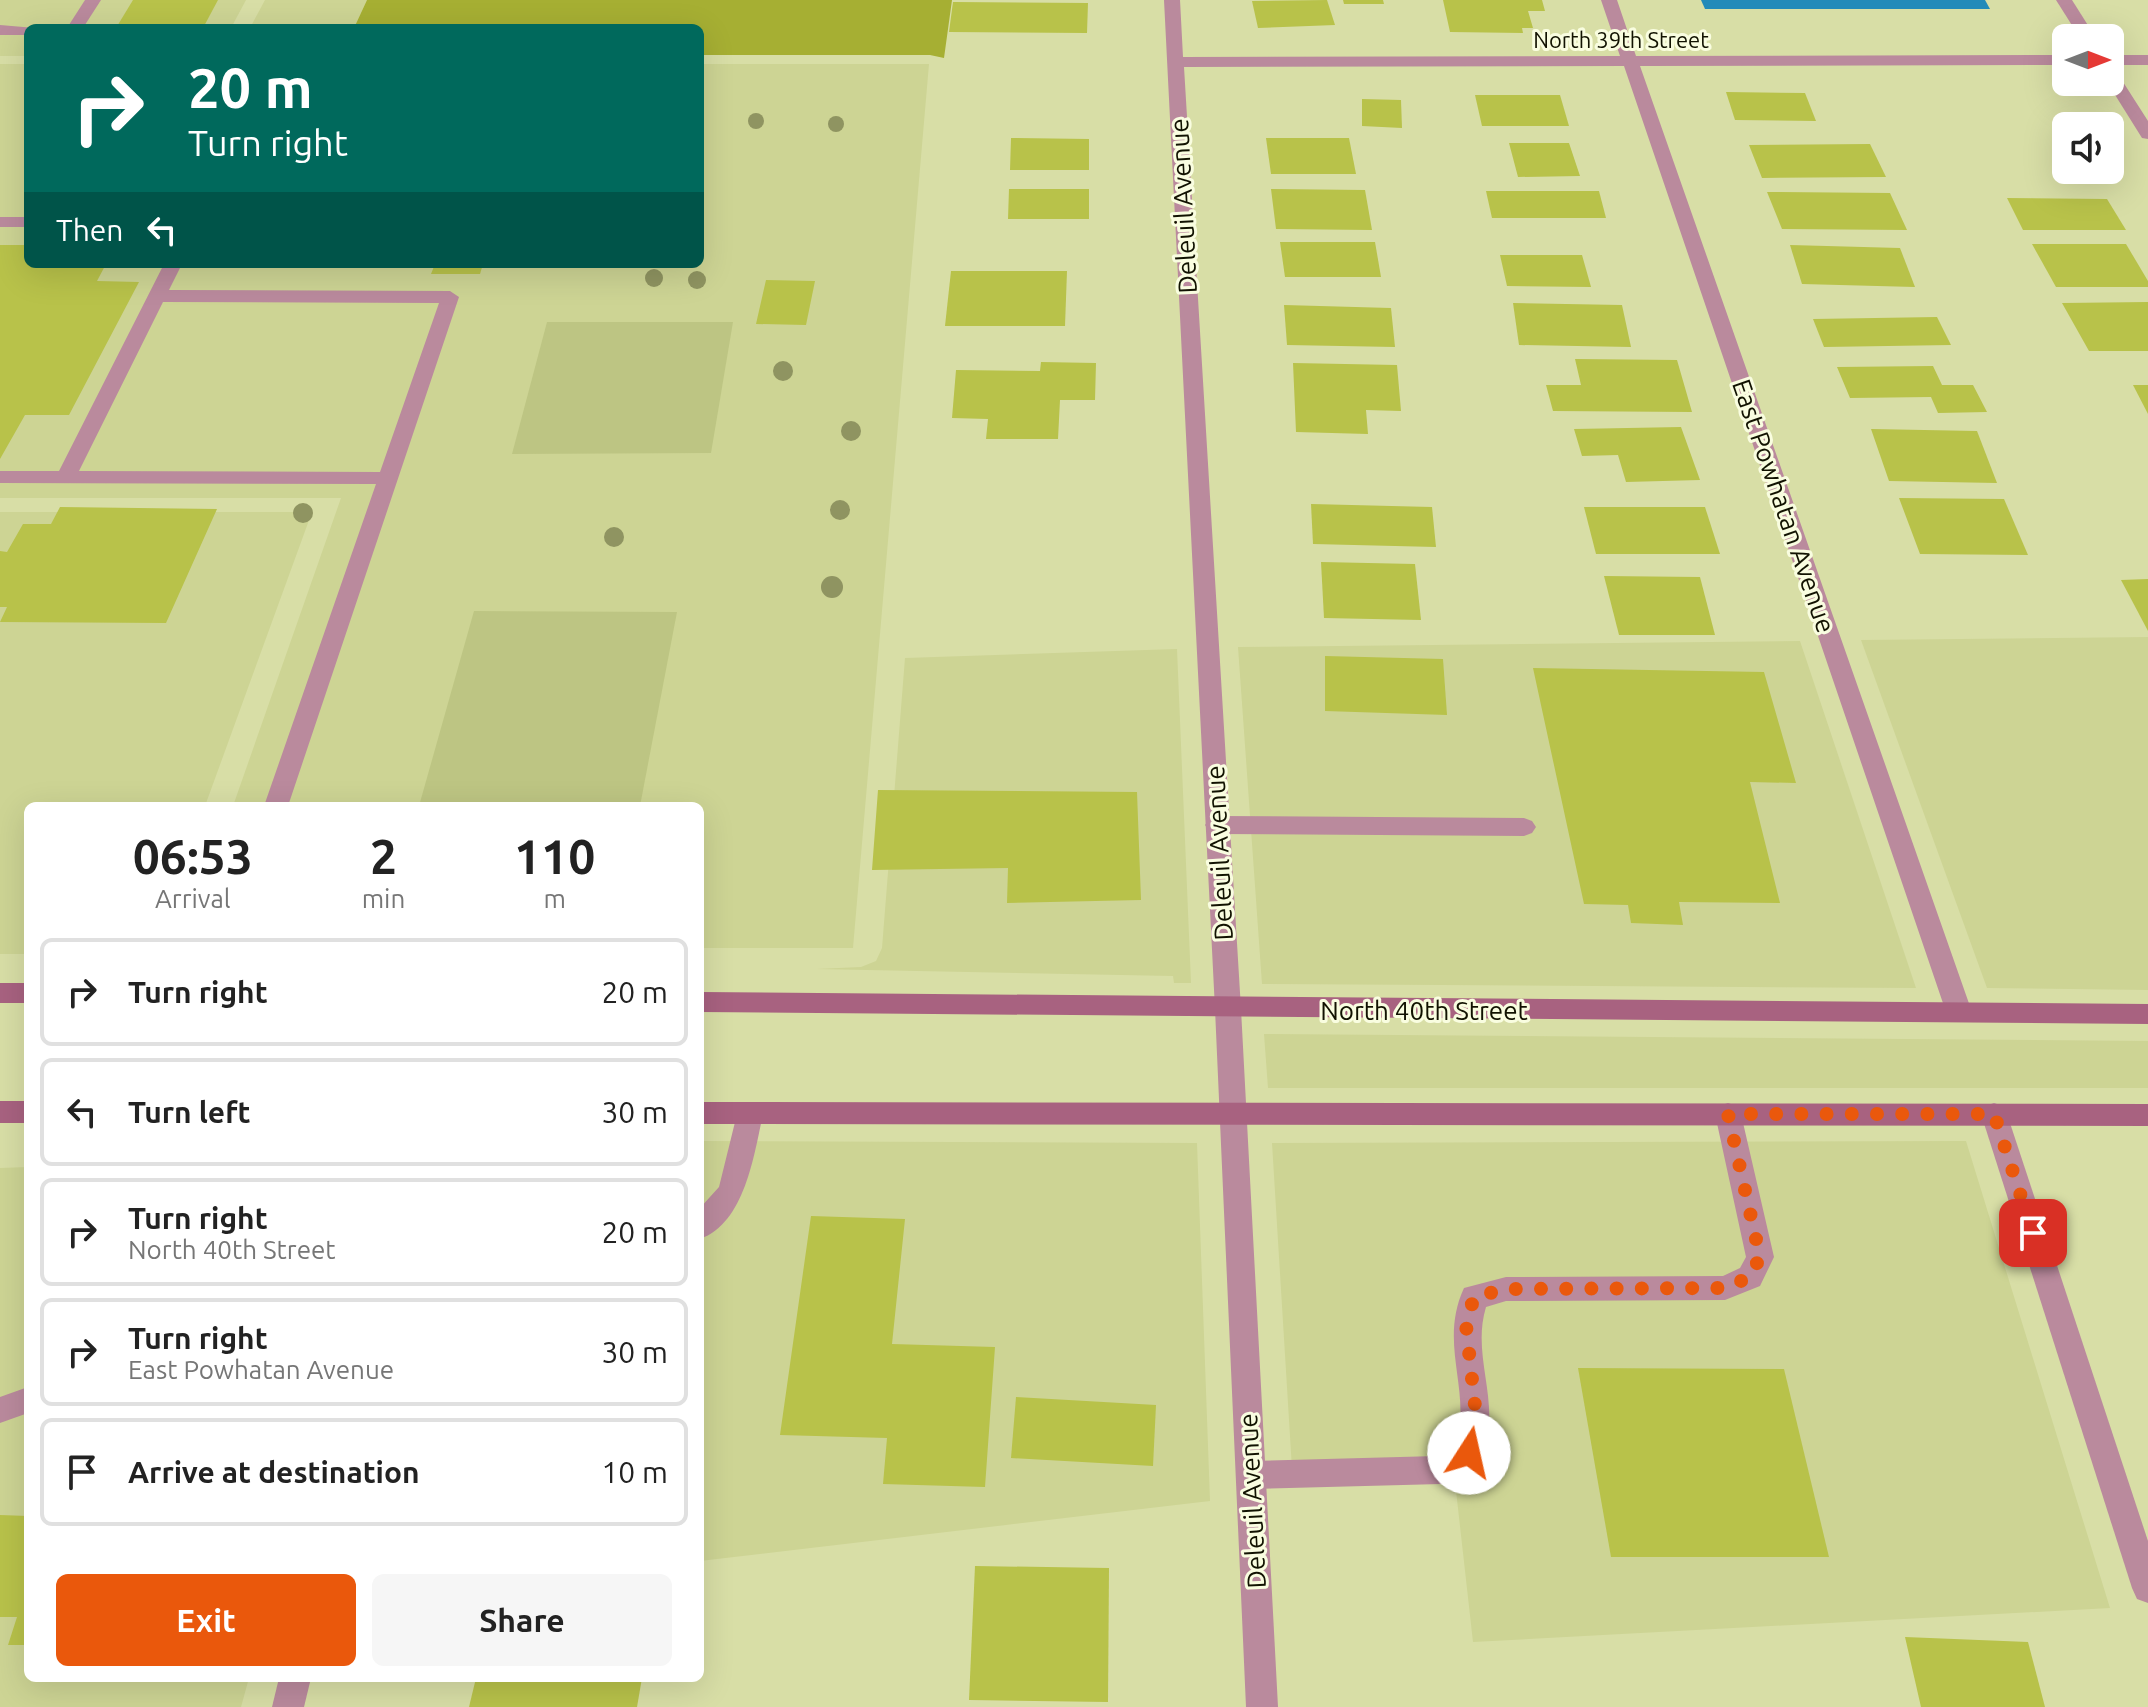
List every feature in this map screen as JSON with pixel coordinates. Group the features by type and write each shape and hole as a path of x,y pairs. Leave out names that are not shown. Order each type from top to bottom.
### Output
{"main road":[{"path":"0,993 24,993"},
{"name":"North 40th Street","path":"704,1002 1228,1009 2148,1014"},
{"path":"0,1112 24,1112"},
{"path":"704,1113 2148,1115"}],"street":[{"path":"78,24 93,0"},
{"name":"Deleuil Avenue","path":"1172,0 1228,1009 1262,1707"},
{"name":"East Powhatan Avenue","path":"1609,0 1959,1012"},
{"path":"2064,0 2079,24"},
{"path":"0,30 24,30"},
{"name":"North 39th Street","path":"1175,62 2052,60"},
{"path":"2124,60 2148,60"},
{"path":"2124,96 2148,134"},
{"path":"0,222 24,222"},
{"path":"66,477 171,268"},
{"path":"157,296 450,297 277,802"},
{"path":"0,477 388,478"},
{"path":"1217,825 1524,827"},
{"path":"704,1222 731,1192 750,1114"},
{"path":"1251,1475 1441,1470 1469,1453 1477,1424 1466,1325 1474,1297 1506,1289 1725,1288 1750,1277 1760,1257 1728,1114"},
{"path":"1994,1114 2148,1588"},
{"path":"0,1410 24,1401"},
{"path":"288,1707 294,1682"}],"shaded area":[{"path":"0,0 246,0 233,24 24,24 24,56 0,56"},
{"path":"265,0 367,0 356,24 252,24"},
{"path":"0,64 24,64 24,268 704,268 704,64 929,64 853,948 704,948 704,802 234,802 341,498 0,498"},
{"path":"547,322 733,322 711,453 512,454"},
{"path":"0,512 312,512 206,802 24,802 24,954 0,954"},
{"path":"474,611 677,612 641,802 420,802"},
{"path":"2148,637 2148,990 1987,988 1861,640"},
{"path":"1800,641 1916,988 1262,984 1238,647"},
{"path":"1177,649 1191,983 1174,983 1173,976 817,969 861,967 876,961 882,948 905,658"},
{"path":"1264,1034 2148,1041 2148,1088 1268,1088"},
{"path":"704,1141 1197,1143 1210,1501 704,1561"},
{"path":"1966,1141 2110,1608 1473,1642 1452,1455 1293,1485 1272,1143"},
{"path":"24,1167 24,1682 248,1682 241,1707 0,1707 0,1168"}],"green space":[{"path":"367,0 952,0 944,58 930,55 704,55 704,24 356,24"}],"water":[{"path":"1701,0 1985,0 1990,9 1705,9"}],"building":[{"path":"133,0 218,0 205,24 118,24"},
{"path":"1327,0 1335,25 1258,28 1252,1"},
{"path":"1343,0 1383,0 1384,4 1344,4"},
{"path":"1443,0 1542,0 1545,11 1528,11 1533,28 1522,28 1523,33 1450,32"},
{"path":"953,2 1088,3 1087,33 949,32"},
{"path":"1726,92 1805,93 1816,121 1735,120"},
{"path":"1475,95 1560,95 1569,126 1482,126"},
{"path":"1362,99 1401,100 1402,128 1362,126"},
{"path":"1011,138 1089,139 1089,170 1010,170"},
{"path":"1266,138 1349,138 1356,174 1271,174"},
{"path":"1509,143 1569,143 1580,176 1518,177"},
{"path":"1870,144 1886,177 1762,178 1749,145"},
{"path":"1009,189 1089,189 1089,219 1008,219"},
{"path":"1271,189 1365,190 1372,230 1276,229"},
{"path":"1486,191 1599,191 1606,218 1492,218"},
{"path":"1767,192 1890,193 1907,230 1782,229"},
{"path":"2007,198 2107,199 2126,230 2023,230"},
{"path":"1280,242 1375,242 1381,277 1285,277"},
{"path":"2032,244 2126,244 2148,281 2148,287 2056,287"},
{"path":"0,245 24,245 24,268 104,268 97,281 139,282 69,415 25,415 0,459"},
{"path":"1790,245 1900,248 1915,287 1802,284"},
{"path":"1500,255 1582,255 1591,287 1507,286"},
{"path":"433,268 482,268 480,274 431,274"},
{"path":"951,271 1067,271 1065,326 945,326"},
{"path":"766,280 815,281 806,325 756,324"},
{"path":"2148,302 2148,351 2089,351 2062,303"},
{"path":"1513,303 1622,305 1631,347 1519,345"},
{"path":"1284,305 1391,308 1395,347 1287,345"},
{"path":"1937,317 1951,345 1824,347 1813,319"},
{"path":"1575,359 1677,360 1692,412 1553,411 1546,385 1581,385"},
{"path":"1041,362 1096,363 1095,400 1060,400 1058,439 986,439 988,419 952,418 956,370 1040,371"},
{"path":"1293,363 1397,365 1401,411 1366,410 1368,434 1296,432"},
{"path":"1933,366 1942,385 1973,385 1987,412 1938,413 1931,397 1850,398 1837,367"},
{"path":"2133,385 2148,385 2148,414"},
{"path":"1681,427 1700,480 1626,482 1618,455 1582,456 1574,429"},
{"path":"1871,429 1977,431 1997,483 1889,481"},
{"path":"1899,498 2004,499 2028,555 1920,554"},
{"path":"1311,504 1432,507 1436,547 1313,544"},
{"path":"60,507 217,509 166,623 0,622 7,607 0,607 0,551 7,552 23,524 51,524"},
{"path":"1584,507 1705,507 1720,554 1596,554"},
{"path":"1321,562 1415,564 1421,620 1324,618"},
{"path":"1604,576 1700,577 1715,635 1619,635"},
{"path":"2148,579 2148,631 2121,580"},
{"path":"1325,656 1443,659 1447,715 1325,711"},
{"path":"1533,668 1764,672 1796,783 1750,782 1780,903 1679,902 1683,925 1631,923 1628,905 1584,904"},
{"path":"878,790 1137,792 1141,900 1007,903 1008,868 872,870"},
{"path":"811,1216 905,1219 892,1344 995,1347 985,1487 883,1484 887,1438 780,1435"},
{"path":"1578,1368 1784,1369 1829,1557 1611,1557"},
{"path":"1016,1397 1156,1405 1153,1466 1011,1458"},
{"path":"0,1515 24,1516 24,1645 8,1645 17,1617 0,1617"},
{"path":"975,1566 1109,1568 1108,1702 969,1700"},
{"path":"1905,1637 2028,1642 2045,1707 1921,1707"},
{"path":"475,1682 641,1682 637,1707 469,1707"}],"route":[{"path":"1469,1453 1477,1424 1466,1325 1474,1297 1506,1289 1725,1288 1750,1277 1760,1257 1728,1114 1994,1114 2033,1233"}]}
